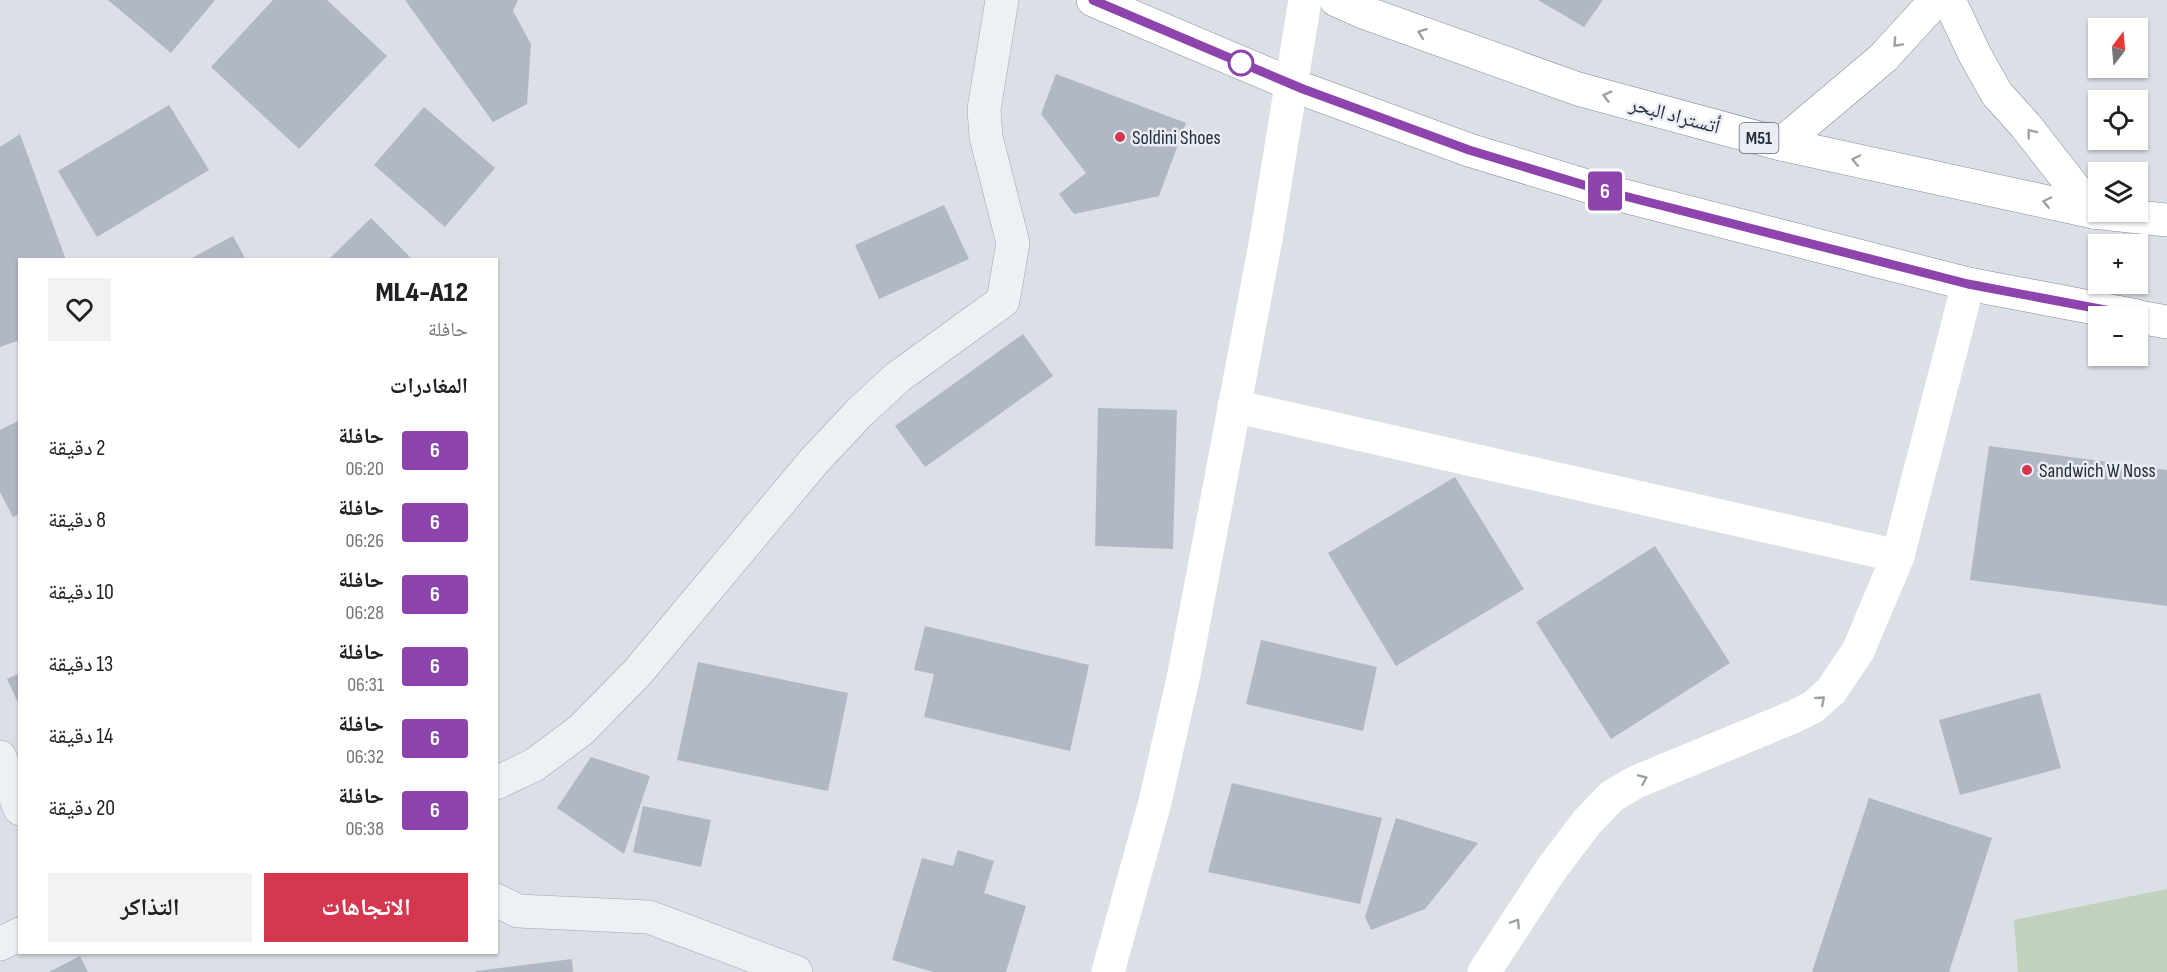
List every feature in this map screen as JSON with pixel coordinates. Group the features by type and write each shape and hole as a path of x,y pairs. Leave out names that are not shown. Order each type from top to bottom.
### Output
{"main road":[{"path":"1093,0 1303,89 1469,150 1597,189 1968,284 2088,307"},
{"path":"1108,972 1155,802 1184,674 1266,239 1305,0"},
{"name":"أتستراد البحر","path":"1336,0 1363,12 1578,88 1781,144 2088,211"},
{"path":"1781,144 1883,58 1936,0"},
{"path":"1949,0 1975,55 1997,94 2025,125 2088,206"},
{"name":"أتستراد البحر","path":"2148,218 2167,220"},
{"path":"1484,972 1552,868 1587,822 1612,796 1636,782 1793,717 1813,707 1831,692 1858,651 1898,556 1968,284"},
{"path":"2148,318 2167,322"},
{"path":"1234,406 1898,556"}],"street":[{"path":"498,782 534,765 581,730 637,673 807,469 860,412 898,377 1003,301 1013,243 986,137 984,109 1002,0"},
{"path":"0,757 18,804"},
{"path":"498,901 518,911 649,917 796,972"},
{"path":"0,944 18,935"}],"green space":[{"path":"2167,889 2167,972 2018,972 2014,920"}],"building":[{"path":"108,0 215,0 171,53"},
{"path":"273,0 327,0 387,56 299,149 211,67"},
{"path":"405,0 518,0 513,11 531,44 527,104 493,122"},
{"path":"1538,0 1603,0 1584,27"},
{"path":"1056,74 1186,123 1159,196 1074,214 1059,194 1086,173 1041,114"},
{"path":"169,105 209,170 97,237 58,171"},
{"path":"424,107 495,168 445,227 374,165"},
{"path":"20,134 65,258 18,258 18,341 0,347 0,147"},
{"path":"944,205 969,259 879,299 855,245"},
{"path":"371,218 411,258 330,258"},
{"path":"233,236 245,258 192,258"},
{"path":"1023,334 1053,376 925,467 895,426"},
{"path":"1098,408 1177,410 1173,549 1095,546"},
{"path":"18,421 18,515 13,517 0,492 0,430"},
{"path":"1989,446 2167,470 2167,606 1970,580"},
{"path":"1455,477 1524,589 1396,666 1328,553"},
{"path":"1655,546 1730,663 1611,739 1536,622"},
{"path":"925,626 1089,665 1070,751 924,717 934,674 914,670"},
{"path":"1261,640 1377,667 1363,731 1246,704"},
{"path":"698,662 848,693 828,791 677,760"},
{"path":"18,674 18,703 7,679"},
{"path":"2040,693 2061,768 1960,795 1939,720"},
{"path":"591,757 650,776 624,854 557,808"},
{"path":"1232,783 1382,818 1360,904 1208,872"},
{"path":"1869,798 1992,838 1949,972 1812,972"},
{"path":"643,806 711,820 701,867 633,852"},
{"path":"1396,818 1478,843 1425,909 1371,930 1365,917"},
{"path":"958,850 994,861 984,893 1026,906 1006,972 933,972 892,960 922,858 953,866"},
{"path":"80,956 88,972 49,972"},
{"path":"572,959 573,972 476,972 476,971"}],"bus line":[{"name":"6","path":"1093,0 1303,89 1469,150 1597,189 1968,284 2088,307"}],"place":[{"name":"Soldini Shoes","path":"1120,137"},
{"name":"Sandwich W Noss","path":"2027,470"}]}
